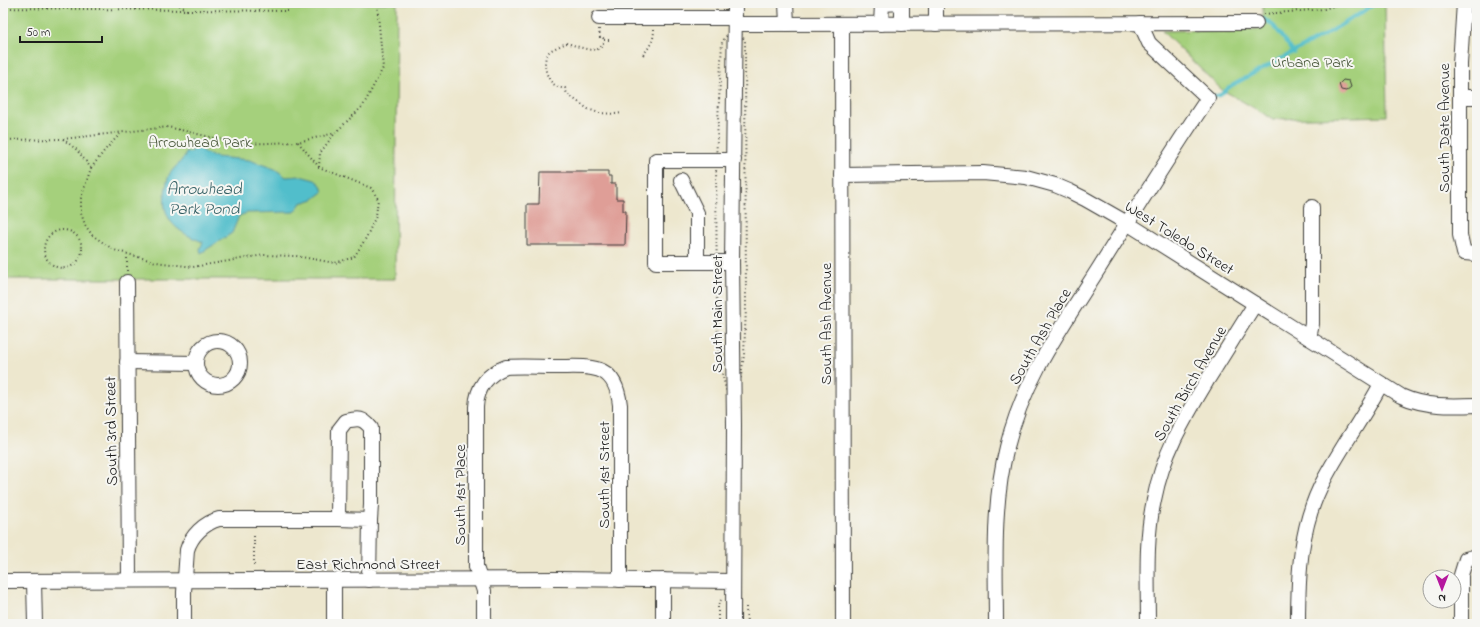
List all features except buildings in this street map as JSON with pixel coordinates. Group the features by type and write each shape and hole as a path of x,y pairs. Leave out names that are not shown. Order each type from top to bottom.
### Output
{"street":[{"name":"South Main Street","path":"733,624 734,425 732,262 735,3"},
{"path":"786,3 787,24"},
{"path":"881,24 882,4 903,3 902,24"},
{"path":"936,3 936,24"},
{"name":"South Date Avenue","path":"1464,3 1460,97 1460,235 1470,253"},
{"path":"599,18 654,18 787,24 936,24 1140,23 1260,18"},
{"name":"South Ash Place","path":"996,624 997,501 1007,446 1028,385 1044,354 1127,224 1154,178 1208,98 1149,43 1140,23"},
{"name":"South Ash Avenue","path":"842,24 843,624"},
{"path":"1460,97 1477,97"},
{"path":"732,262 656,262 656,160 734,160"},
{"name":"West Toledo Street","path":"842,175 983,173 1026,177 1055,185 1085,199 1127,224 1381,384 1409,399 1430,405 1477,405"},
{"path":"682,180 697,213 697,262"},
{"path":"1309,338 1312,324 1312,207"},
{"name":"South 3rd Street","path":"127,282 129,580"},
{"name":"South Birch Avenue","path":"1148,624 1150,523 1160,477 1176,432 1254,304"},
{"path":"127,362 196,363"},
{"name":"South 1st Street","path":"496,371 506,367 515,366 592,367 606,374 614,384 618,393 620,405 620,580"},
{"name":"South 1st Place","path":"484,624 484,591 476,567 476,403 478,390 486,379 496,371"},
{"path":"1298,624 1299,571 1301,552 1313,507 1324,479 1381,384"},
{"path":"338,519 339,430 346,421 359,419 366,421 372,428 372,505 370,520 369,580"},
{"path":"184,624 187,550 192,539 213,520 370,520"},
{"path":"1461,624 1461,575 1471,557"},
{"path":"34,580 34,624"},
{"path":"334,580 334,624"},
{"path":"663,580 663,624"},
{"name":"East Richmond Street","path":"3,581 733,580"}],"path":[{"path":"3,8 12,3"},
{"path":"176,3 187,10"},
{"path":"319,167 320,153 334,133 363,106 383,68 377,3"},
{"path":"1331,3 1332,7"},
{"path":"1260,18 1324,9 1343,3"},
{"path":"3,8 288,11"},
{"path":"643,55 650,47 654,39 654,18"},
{"path":"609,40 604,40 599,49 594,50 586,50 566,43 554,49 548,53 546,60 546,72 556,86 565,88 567,94 588,109 599,113 622,113"},
{"path":"3,140 63,139 121,134 168,127 240,144 298,142 334,133"},
{"path":"121,134 105,150 91,168 81,198 81,212 85,225 92,235 103,244 114,250 127,255 156,262 193,267 264,255 296,256 334,263 354,258 366,238 376,216 378,199 371,188 319,167 298,142"},
{"path":"63,139 77,150 91,168"},
{"path":"62,230 72,232 80,240 82,250 81,256 70,267 64,268 54,266 46,258 44,248 45,242 56,231 62,230"},
{"path":"127,255 127,282"},
{"path":"254,536 254,571"}],"green space":[{"name":"Arrowhead Park","path":"3,3 397,3 395,279 3,279"},
{"name":"Urbana Park","path":"1263,3 1385,3 1387,116 1273,119 1221,89 1162,31 1263,29"}],"water":[{"name":"Arrowhead Park Pond","path":"190,138 196,146 205,153 216,157 249,160 275,169 286,177 300,176 315,180 321,185 323,192 314,199 301,203 294,212 247,213 239,216 232,233 201,253 200,249 203,242 179,230 174,225 169,218 164,203 169,175 183,159 186,153 192,152"}],"waterway":[{"path":"1211,97 1220,95 1231,86 1328,33 1377,3"},
{"path":"1259,21 1264,19 1274,26 1294,53"}]}
